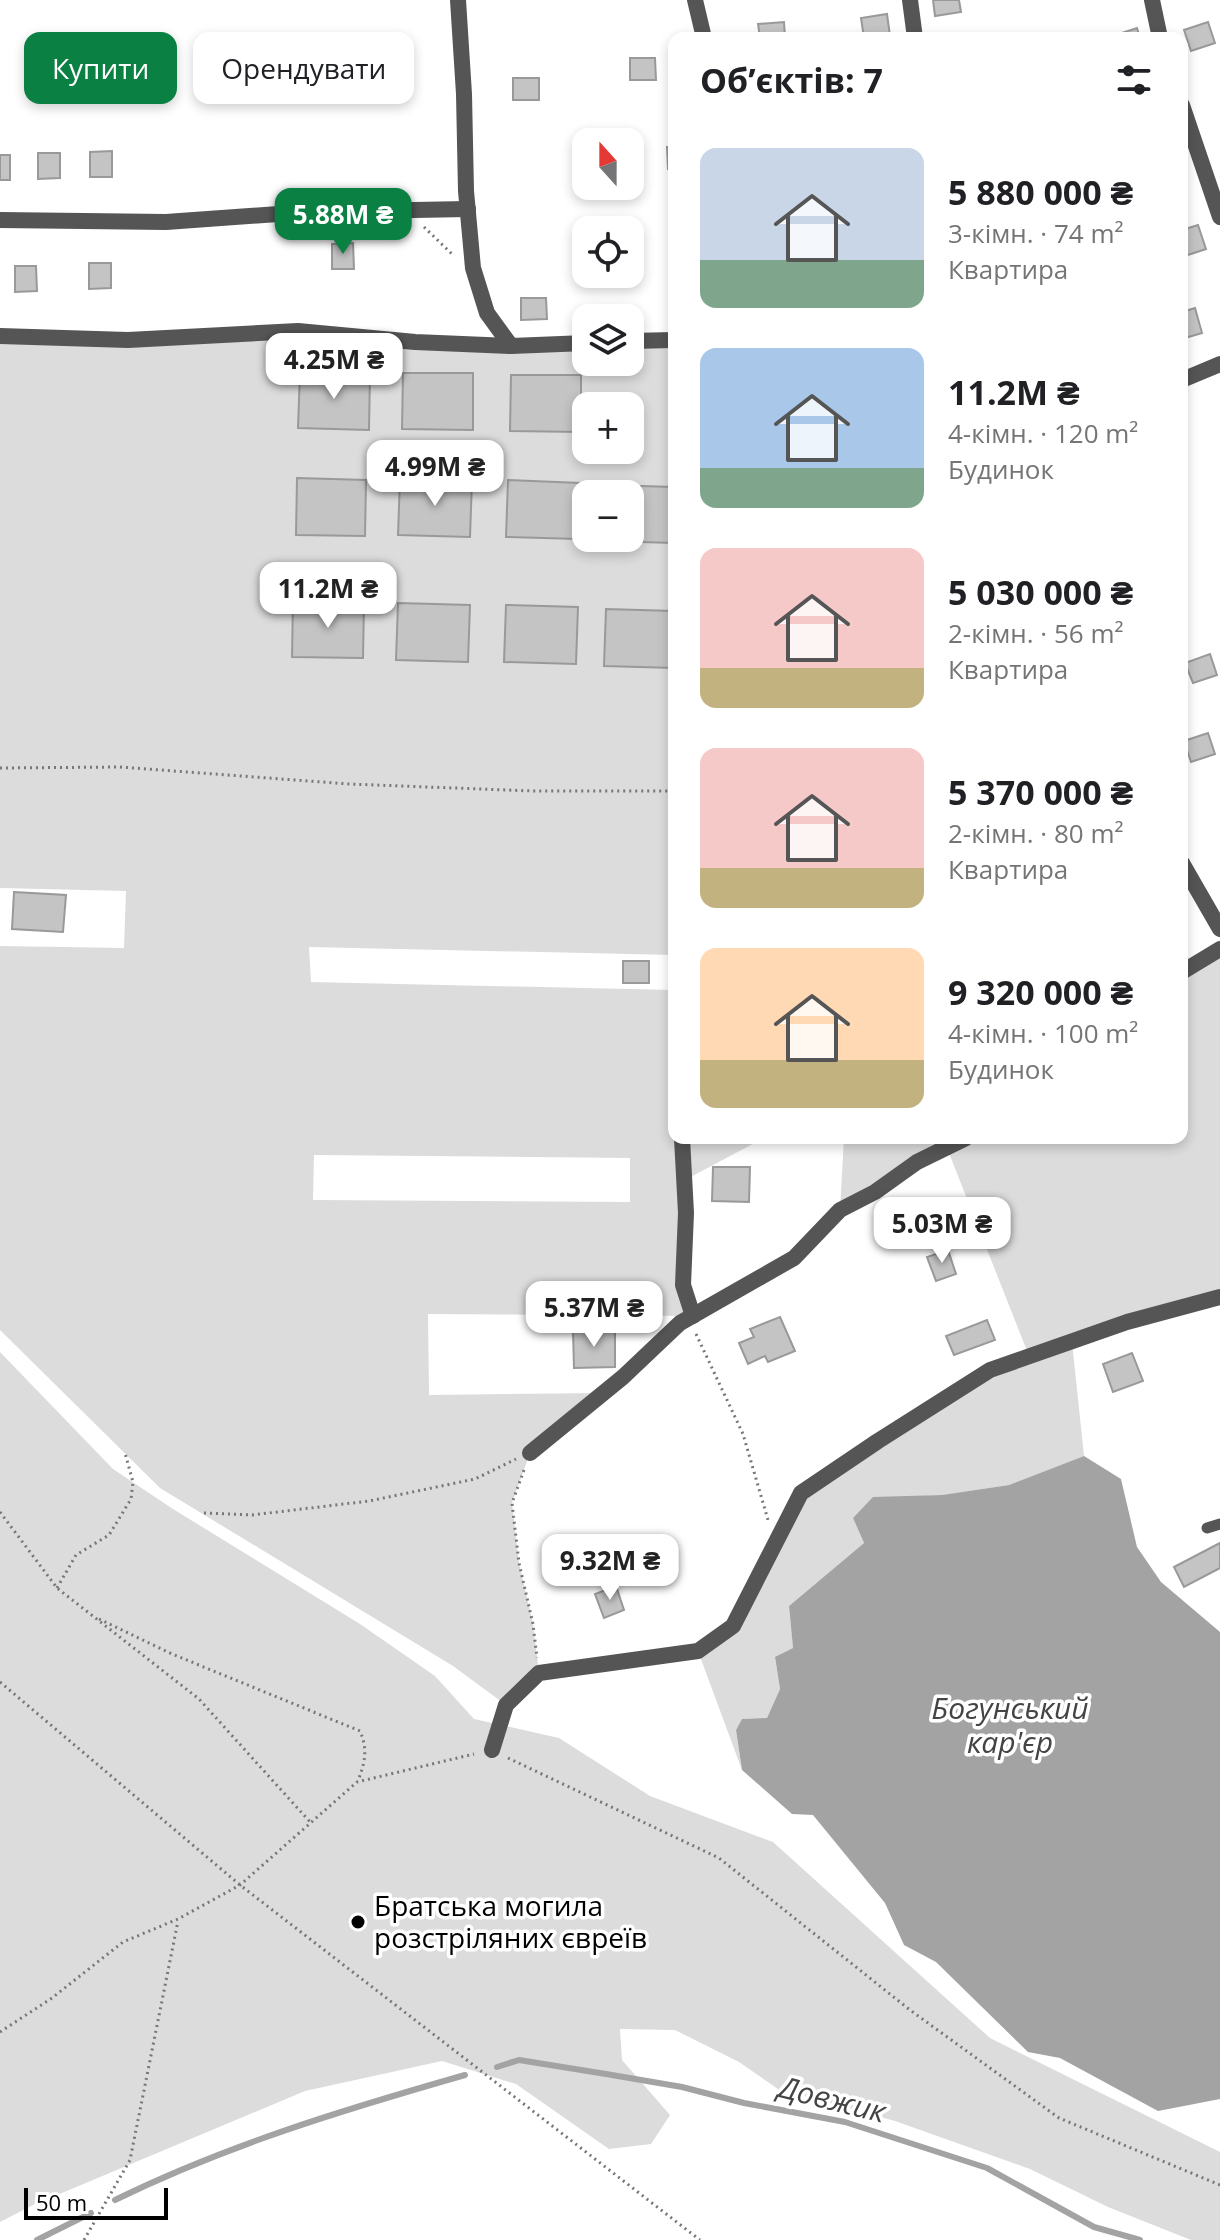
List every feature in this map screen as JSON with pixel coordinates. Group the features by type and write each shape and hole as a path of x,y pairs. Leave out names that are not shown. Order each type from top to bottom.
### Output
{"street":[{"path":"458,0 473,268 487,313 511,346"},
{"path":"695,0 703,32"},
{"path":"910,0 914,32"},
{"path":"1152,0 1159,32"},
{"path":"1188,123 1220,217"},
{"path":"0,220 166,222 306,212 468,209"},
{"path":"0,336 128,340 298,331 415,342 511,346 572,344"},
{"path":"644,341 668,340"},
{"path":"1188,377 1220,364"},
{"path":"1188,873 1220,929"},
{"path":"1188,968 1220,949"},
{"path":"682,1144 686,1213 683,1285 693,1316"},
{"path":"530,1453 623,1377 680,1323 794,1258 840,1210 875,1192 917,1162 954,1144"},
{"path":"492,1750 506,1705 539,1673 698,1651 733,1626 801,1493 990,1370 1127,1322 1220,1297"}],"lane":[{"path":"1207,1528 1220,1524"}],"path":[{"path":"421,225 455,257"},
{"path":"0,768 120,767 349,784 533,791 668,791"},
{"path":"693,1316 697,1340 743,1434 776,1542"},
{"path":"57,1588 76,1555 109,1535 131,1499 133,1482 125,1453"},
{"path":"204,1513 252,1515 369,1501 475,1479 530,1453"},
{"path":"530,1453 512,1503 519,1563 533,1624 539,1673"},
{"path":"0,1512 57,1588 199,1699 311,1823"},
{"path":"0,2032 52,1998 123,1942 178,1919 240,1885 357,1782 364,1763 367,1746 360,1731 172,1654 92,1616"},
{"path":"0,1682 240,1885 700,2240"},
{"path":"357,1782 492,1750 719,1858 910,2010 1059,2118 1220,2185"},
{"path":"84,2240 130,2160 178,1919"}],"shaded area":[{"path":"298,331 572,342 572,376 644,376 644,341 668,340 668,955 309,947 311,982 668,990 668,1144 753,1144 683,1181 693,1316 428,1314 429,1395 604,1393 530,1453 512,1503 519,1563 533,1624 539,1673 506,1705 453,1666 160,1488 0,1330 0,946 124,948 126,891 0,888 0,336","holes":["314,1155 630,1158 630,1202 313,1200"]},
{"path":"1220,949 1220,1297 1072,1342 1084,1456 1009,1485 943,1495 873,1498 853,1518 864,1543 789,1606 793,1648 775,1658 780,1689 767,1718 742,1719 736,1730 742,1770 698,1651 733,1626 801,1493 878,1441 1029,1356 947,1148 840,1210 844,1144 1188,1144 1188,968"},
{"path":"0,1352 113,1469 360,1624 435,1676 474,1719 559,1738 650,1796 773,1842 990,2038 1220,2152 1220,2240 1191,2240 1108,2207 1030,2169 895,2121 778,2089 739,2062 675,2030 620,2029 622,2060 670,2115 651,2144 609,2149 516,2084 442,2061 305,2091 31,2206 0,2222"}],"water":[{"name":"Богунський кар'єр","path":"1084,1456 1121,1479 1137,1547 1161,1582 1220,1632 1220,2099 1158,2111 1060,2058 1028,2052 936,1962 904,1945 885,1903 813,1815 792,1814 742,1770 736,1730 742,1719 767,1718 780,1689 775,1657 793,1648 789,1606 864,1543 853,1518 873,1497 942,1495 1009,1485"}],"building":[{"path":"933,0 959,0 961,12 935,16"},
{"path":"887,14 889,32 863,32 861,18"},
{"path":"784,22 785,32 759,32 758,24"},
{"path":"1208,22 1215,43 1191,51 1188,32 1184,30"},
{"path":"630,58 655,58 656,80 630,80"},
{"path":"513,78 539,78 539,100 513,100"},
{"path":"112,151 112,177 90,177 90,152"},
{"path":"38,153 60,153 60,178 38,179"},
{"path":"0,155 10,155 10,180 0,180"},
{"path":"1198,225 1206,249 1188,255 1188,228"},
{"path":"353,243 354,269 332,269 332,244"},
{"path":"89,263 111,263 111,288 89,289"},
{"path":"15,266 36,266 37,291 15,292"},
{"path":"521,298 546,298 547,319 521,320"},
{"path":"1195,308 1202,333 1188,337 1188,310"},
{"path":"300,372 370,374 369,430 298,428"},
{"path":"403,373 473,373 473,430 402,429"},
{"path":"511,375 581,376 581,392 572,392 572,432 510,431"},
{"path":"297,478 366,480 365,536 296,535"},
{"path":"400,479 472,480 470,537 398,535"},
{"path":"508,480 572,483 572,539 506,537"},
{"path":"644,486 668,487 668,543 644,542"},
{"path":"293,601 364,602 363,658 292,657"},
{"path":"398,603 470,605 468,662 396,660"},
{"path":"506,605 578,607 576,664 504,662"},
{"path":"606,609 668,611 668,668 604,666"},
{"path":"1210,654 1217,675 1193,683 1188,662"},
{"path":"1208,733 1215,754 1191,762 1188,740"},
{"path":"14,892 66,895 63,932 12,929"},
{"path":"623,961 649,961 649,983 623,983"},
{"path":"713,1167 750,1167 749,1202 712,1201"},
{"path":"948,1250 956,1274 936,1281 927,1257"},
{"path":"780,1317 795,1351 768,1362 765,1356 748,1364 739,1343 754,1337 750,1329"},
{"path":"987,1320 995,1340 954,1355 946,1336"},
{"path":"615,1330 615,1367 574,1368 573,1331"},
{"path":"1132,1353 1143,1381 1113,1392 1103,1364"},
{"path":"1220,1543 1220,1568 1184,1587 1174,1567"},
{"path":"616,1586 624,1610 604,1618 595,1594"}],"waterway":[{"name":"Довжик","path":"497,2067 519,2060 682,2087 744,2103 845,2122 987,2168 1094,2227 1140,2240"},
{"name":"Довжик","path":"115,2200 244,2145 465,2075"},
{"name":"Довжик","path":"37,2240 91,2213"}],"place":[{"name":"Братська могила розстріляних євреїв","path":"358,1922"}]}
